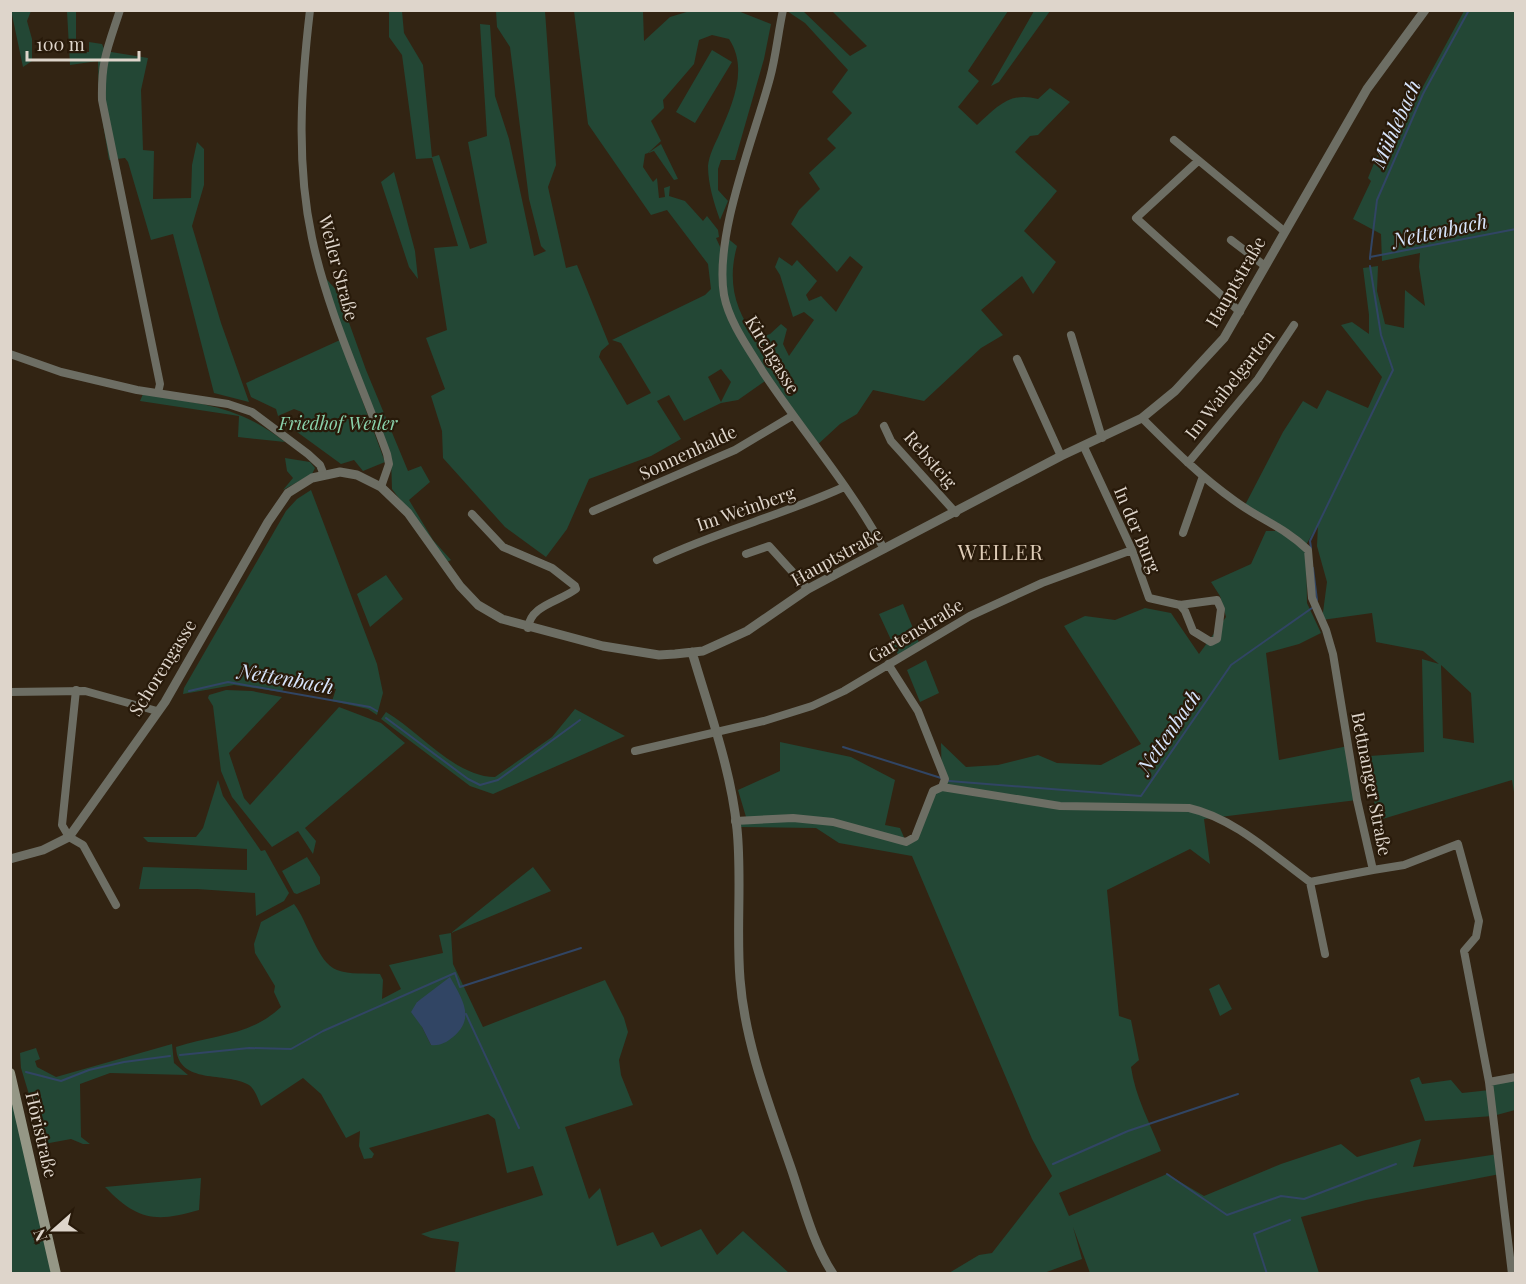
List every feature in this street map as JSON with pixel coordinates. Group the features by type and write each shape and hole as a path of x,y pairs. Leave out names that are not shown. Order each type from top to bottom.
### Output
{"main road":[{"name":"Höristraße","path":"10,1073 56,1274"}],"street":[{"path":"120,10 105,51 101,73 102,100 160,384 158,393"},
{"name":"Weiler Straße","path":"310,10 303,74 301,125 307,209 312,238 333,309 387,454 389,464 381,487"},
{"name":"Kirchgasse","path":"783,10 770,76 726,237 722,272 724,297 741,337 792,416 844,487 884,549"},
{"name":"Hauptstraße","path":"324,475 340,472 357,475 381,487 408,513 459,586 478,605 502,619 528,628 603,646 659,655 704,651 747,631 808,590 884,549 1061,456 1142,418 1175,391 1224,338 1367,89 1425,10"},
{"path":"1174,140 1284,231"},
{"path":"1198,161 1136,218 1240,312"},
{"path":"1232,240 1265,266"},
{"name":"Im Waibelgarten","path":"1188,463 1258,379 1294,325"},
{"path":"1071,335 1102,438"},
{"path":"10,354 61,372 228,405 252,412 308,454 320,465 324,475"},
{"path":"1017,359 1061,456"},
{"name":"Sonnenhalde","path":"593,512 735,450 792,416"},
{"name":"Bettnanger Straße","path":"1142,418 1203,476 1237,503 1290,532 1308,550 1312,598 1333,654 1357,800 1373,870 1404,865 1458,844 1479,921 1476,937 1464,951 1489,1082"},
{"name":"Rebsteig","path":"884,426 891,441 956,513"},
{"name":"In der Burg","path":"1084,447 1132,550 1149,598 1180,605 1217,600 1221,609 1217,639 1211,642 1193,631 1185,610 1180,605"},
{"name":"Schorengasse","path":"10,859 43,850 69,837 165,702 268,522 288,493 312,478 324,475"},
{"path":"1183,533 1203,476"},
{"name":"Im Weinberg","path":"657,560 697,542 813,501 844,487"},
{"path":"472,514 503,547 552,568 575,586 576,589 571,593 547,604 532,616 528,628"},
{"path":"746,554 769,546 808,590"},
{"name":"Gartenstraße","path":"635,751 715,730 764,721 812,706 844,691 970,615 1008,597 1132,550"},
{"path":"692,652 731,792 735,820 737,936 747,1027 758,1071 812,1230 833,1274"},
{"path":"888,664 918,711 945,779 942,787"},
{"path":"76,690 62,825 69,837 83,845 116,905"},
{"path":"10,692 76,690 157,711"},
{"path":"735,820 793,818 833,822 906,842 915,837 933,791 942,787 1060,806 1189,808 1208,812 1310,882 1325,954"},
{"path":"1310,882 1373,870"},
{"path":"1512,1274 1489,1082 1515,1077"}],"green space":[{"path":"11,10 31,11 27,21 32,39 32,61 23,67"},
{"path":"67,11 76,11 76,52 89,52 89,42 102,44 105,51 148,58 141,90 143,150 154,151 153,199 191,198 192,165 197,142 204,149 204,185 192,226 221,323 249,402 214,393 173,234 151,240 128,162 125,158 109,160 99,99 98,61 70,65"},
{"path":"389,11 402,11 404,33 423,65 432,157 439,155 470,249 487,243 468,142 487,136 480,24 490,25 495,96 509,139 534,256 546,251 541,246 529,199 510,47 497,27 496,11 545,11 556,165 548,187 566,268 577,265 609,344 601,351 599,357 627,405 651,393 621,343 612,340 705,295 711,289 708,264 667,210 651,215 588,124 574,11 643,11 644,41 670,17 690,11 738,11 771,24 764,59 735,160 721,160 718,169 718,190 728,201 720,220 710,187 708,166 729,112 738,75 738,62 729,39 712,35 699,40 694,64 663,100 664,108 651,121 661,141 645,154 643,167 653,182 657,178 659,198 665,197 664,188 670,186 669,196 685,201 703,221 707,216 718,230 719,237 716,238 723,253 726,237 737,246 733,284 743,318 757,339 770,334 781,324 787,329 783,344 789,356 814,320 804,312 793,317 780,275 775,267 779,257 792,266 797,260 817,281 806,295 809,301 821,296 836,312 863,267 850,256 837,272 791,224 799,210 820,189 809,173 836,148 827,139 852,113 832,92 848,70 805,23 787,11 803,11 850,56 867,46 832,11 1008,11 968,71 979,81 958,107 977,125 1005,102 1019,97 1038,99 1050,88 1070,102 1038,135 1030,136 1015,152 1057,191 1024,231 1056,262 1033,294 1022,276 981,310 1003,335 981,348 924,401 873,390 857,414 840,424 815,447 768,379 738,400 721,403 684,421 669,395 657,401 681,439 651,456 589,479 567,529 546,557 505,527 443,458 442,431 431,396 445,389 426,338 447,330 434,248 458,246 432,158 416,159 402,55 389,37","holes":["721,369 731,382 721,402 708,377"]},
{"path":"1034,11 1050,11 999,82 991,86"},
{"path":"1464,11 1515,11 1515,798 1512,780 1376,821 1370,756 1424,752 1422,659 1439,664 1423,651 1376,642 1372,613 1322,620 1327,582 1317,546 1318,524 1306,545 1307,603 1321,633 1299,644 1266,653 1279,760 1348,746 1357,800 1204,819 1210,864 1190,849 1107,890 1119,1016 1131,1020 1139,1060 1131,1067 1133,1078 1139,1099 1161,1151 1059,1193 1069,1216 1167,1174 1204,1196 1281,1164 1341,1144 1357,1157 1421,1139 1413,1167 1498,1154 1500,1174 1366,1200 1301,1217 1319,1273 1090,1273 1073,1227 1082,1259 1044,1273 949,1273 979,1255 992,1253 1052,1176 1032,1139 912,856 839,843 816,828 737,827 746,817 738,790 780,771 780,742 851,757 895,780 885,825 900,828 906,842 915,837 933,791 942,787 941,743 966,767 998,765 1038,755 1057,763 1101,765 1141,744 1064,626 1085,616 1115,620 1145,608 1171,613 1199,654 1226,617 1220,596 1211,582 1251,564 1266,531 1275,531 1278,523 1244,507 1283,432 1303,401 1317,409 1327,390 1368,408 1382,377 1341,325 1352,322 1369,334 1363,268 1378,266 1377,291 1385,324 1404,328 1405,290 1425,306 1419,267 1420,253 1382,261 1381,234 1353,219 1371,181 1368,178 1383,141 1407,116","holes":["1441,665 1471,693 1474,743 1443,738"]},
{"path":"712,50 732,62 695,123 676,112"},
{"path":"661,144 678,179 674,180 654,151 648,153"},
{"path":"394,172 415,251 418,279 409,267 381,182"},
{"path":"321,273 338,292 366,370 408,471 421,466 430,482 409,500 433,540 451,560 447,562 392,489 391,458"},
{"name":"Friedhof Weiler","path":"340,340 385,462 363,471 354,460 341,464 293,429 306,423 302,412 294,409 278,416 276,409 251,397 246,383"},
{"path":"143,394 201,404 235,413 251,420 285,442 238,437 239,416 140,401"},
{"path":"285,458 310,462 315,468 312,474 283,490 293,478 287,471"},
{"path":"311,490 377,664 383,693 377,715 368,709 332,701 336,689 297,681 298,676 287,680 282,692 234,685 183,694 184,688 286,511 297,499"},
{"path":"386,575 403,599 370,627 357,594"},
{"path":"903,604 920,645 899,657 879,614"},
{"path":"926,660 939,693 920,702 907,670"},
{"path":"226,690 252,691 282,697 229,753 244,798 250,805 339,707 381,723 405,743 305,828 316,841 313,854 298,831 272,847 232,797 221,771 213,706 208,698 209,695"},
{"path":"575,709 625,736 493,794 470,786 381,719 386,712 438,752 466,770 495,777 552,737"},
{"path":"218,780 223,796 261,851 265,850 289,893 284,901 256,916 255,893 197,889 139,889 143,867 247,870 247,849 148,842 143,837 196,837 203,828"},
{"path":"307,857 320,877 320,884 297,894 294,893 282,871"},
{"path":"533,867 551,891 451,933"},
{"path":"294,904 318,951 330,966 347,973 380,974 383,980 382,999 401,989 389,965 443,953 439,935 451,933 453,964 483,1027 605,980 624,1018 628,1032 619,1060 621,1075 633,1105 565,1127 589,1199 600,1188 617,1246 653,1232 661,1247 701,1229 717,1255 743,1231 789,1273 455,1273 459,1242 431,1238 421,1234 543,1195 533,1166 507,1173 495,1119 488,1114 369,1148 374,1154 372,1158 364,1159 359,1146 360,1131 346,1138 321,1094 303,1078 261,1106 249,1085 194,1072 185,1067 179,1059 176,1047 245,1029 269,1017 281,1007 274,992 275,986 255,953 254,944 261,922","holes":["430,994 431,1045 422,1027 417,1002"]},
{"path":"1219,984 1232,1009 1220,1016 1209,989"},
{"path":"172,1044 174,1063 188,1075 110,1073 80,1084 81,1137 90,1144 71,1139 44,1144 21,1068 20,1053 36,1048 40,1059 35,1061 37,1067 56,1077"},
{"path":"1419,1077 1422,1084 1451,1080 1462,1093 1490,1090 1489,1082 1515,1077 1515,1110 1493,1116 1425,1121 1410,1080"},
{"path":"11,1089 52,1273 11,1273"},
{"path":"201,1178 199,1210 170,1217 148,1216 137,1212 116,1198 105,1187"}],"water":[{"path":"450,977 465,1008 464,1023 448,1041 431,1045 411,1012 417,1002"}],"waterway":[{"name":"Mühlebach","path":"1370,257 1377,200 1423,94 1469,10"},
{"name":"Nettenbach","path":"1370,259 1370,257 1516,229"},
{"name":"Nettenbach","path":"1311,548 1310,541 1393,370 1381,335 1370,266"},
{"name":"Nettenbach","path":"1313,568 1317,600"},
{"name":"Nettenbach","path":"949,781 1141,796 1231,665 1312,608"},
{"name":"Nettenbach","path":"189,691 228,682 370,707 377,711"},
{"name":"Nettenbach","path":"386,718 468,779 480,785 498,780 580,720"},
{"name":"Nettenbach","path":"843,747 941,778"},
{"path":"180,1055 249,1048 291,1049 323,1031 455,973 460,987 581,948"},
{"path":"466,1014 519,1128"},
{"path":"26,1072 61,1081 89,1070 124,1062 170,1056"},
{"path":"1053,1164 1128,1131 1238,1094"},
{"path":"1167,1174 1227,1215 1281,1196 1304,1199 1396,1164"},
{"path":"1267,1274 1254,1234 1290,1220"}],"district":[{"name":"WEILER","path":"1001,553"}]}
